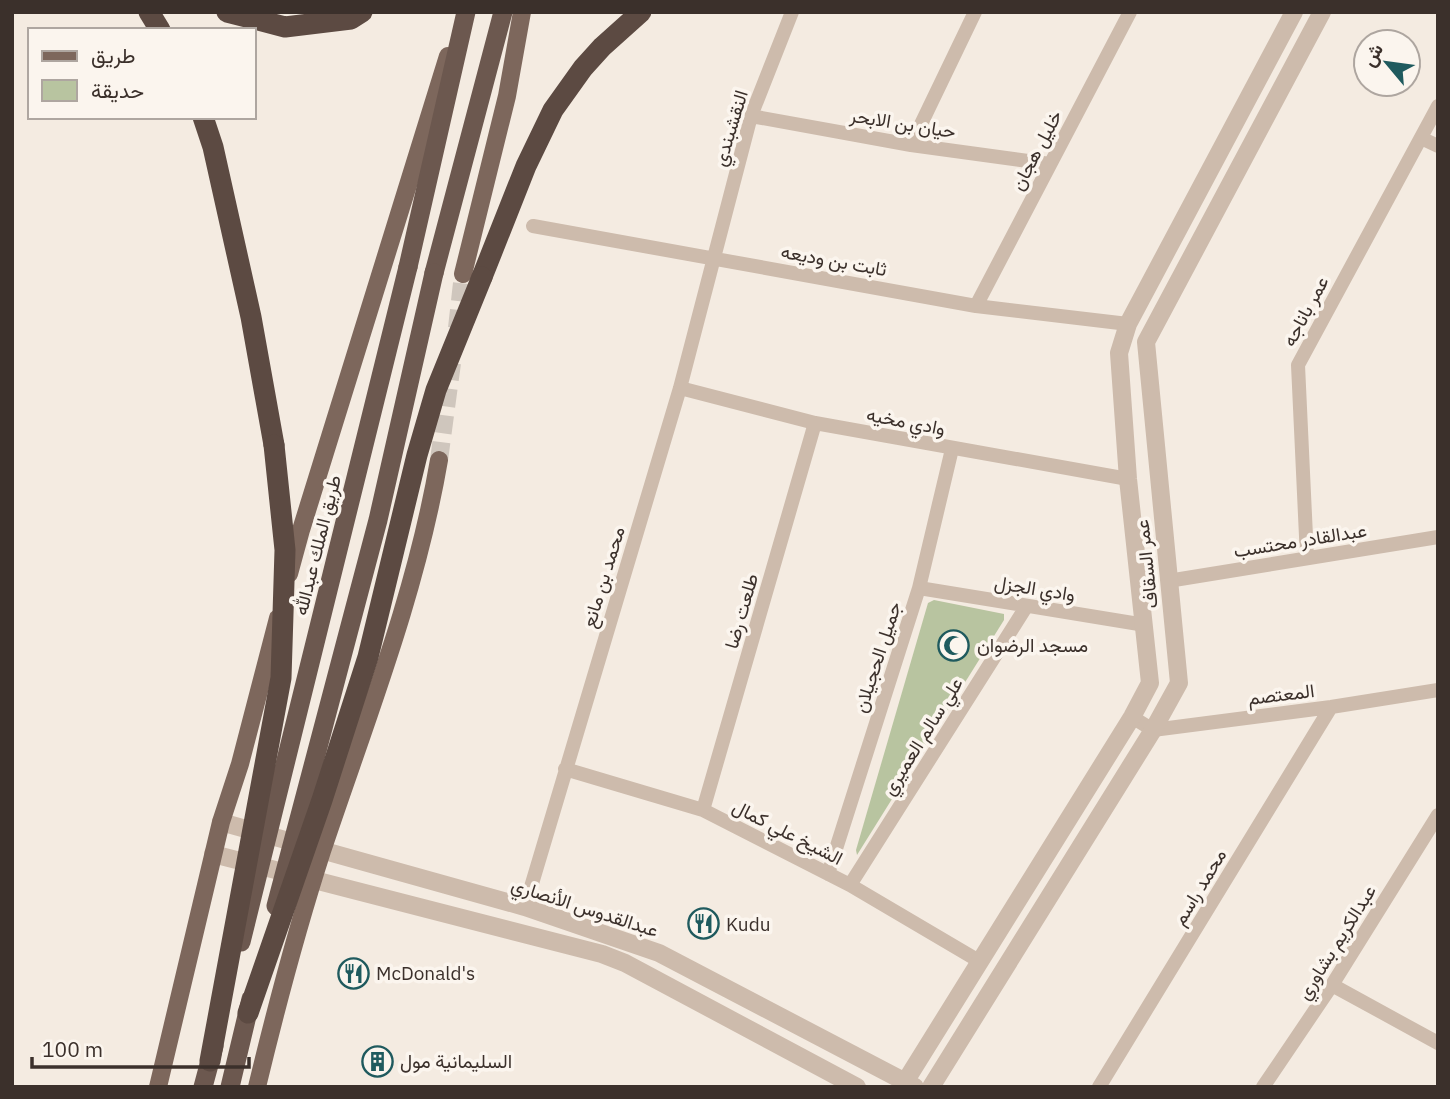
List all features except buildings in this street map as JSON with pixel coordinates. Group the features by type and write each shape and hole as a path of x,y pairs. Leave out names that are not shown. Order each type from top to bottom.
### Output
{"highway":[{"path":"149,12 159,28"},
{"path":"227,12 285,27 351,19 362,12"},
{"name":"طريق الملك عبدالله","path":"203,1087 268,839 408,267 464,12"},
{"path":"230,1087 378,520 434,273 503,12"},
{"path":"248,1013 368,657 417,455 472,276 553,110 589,61 641,12"},
{"path":"204,119 214,147 248,304 274,445 285,550 281,678 210,1061"}],"main road":[{"path":"158,1084 221,822 240,764 301,530 464,12"},
{"path":"472,276 522,12"},
{"path":"257,1087 313,880 387,664 421,542 439,460"}],"street":[{"name":"النقشبندي","path":"714,257 751,116 792,12"},
{"name":"خليل هجان","path":"976,306 1130,12"},
{"name":"عمر السقاف","path":"910,1084 979,961 1132,717 1150,683 1128,479 1119,353 1128,324 1294,12"},
{"name":"عمر السقاف","path":"931,1087 1153,730 1179,683 1146,342 1322,12"},
{"path":"911,145 971,13"},
{"name":"عمر باناجه","path":"1307,558 1298,365 1438,106"},
{"name":"حيان بن الابحر","path":"751,116 911,145 1050,164"},
{"path":"1420,138 1438,146"},
{"name":"ثابت بن وديعه","path":"533,226 976,306 1128,324"},
{"name":"محمد بن مانع","path":"525,907 680,388 714,257"},
{"name":"وادي مخيه","path":"680,388 815,423 1128,479"},
{"name":"طلعت رضا","path":"703,810 815,423"},
{"name":"جميل الحجيلان","path":"828,874 919,588 952,449"},
{"name":"عبدالقادر محتسب","path":"1168,581 1438,537"},
{"name":"وادي الجزل","path":"919,588 1145,625"},
{"name":"علي سالم العميري","path":"850,885 1026,607"},
{"name":"المعتصم","path":"1153,730 1438,690"},
{"name":"محمد راسم","path":"1099,1087 1331,707"},
{"path":"1132,717 1153,730"},
{"name":"الشيخ علي كمال","path":"565,769 703,810 850,885 979,961"},
{"name":"عبدالكريم بشاوري","path":"1264,1087 1332,985 1438,816"},
{"name":"عبدالقدوس الأنصاري","path":"221,822 525,907 659,953 910,1084"},
{"name":"عبدالقدوس الأنصاري","path":"213,854 602,954 857,1087"},
{"path":"1332,985 1438,1043"}],"green space":[{"path":"934,600 1004,614 1004,620 857,855 856,850 928,603"}],"tunnel":[{"path":"457,328 463,274"},
{"path":"439,460 452,363"}],"place":[{"name":"مسجد الرضوان","path":"954,645"},
{"name":"Kudu","path":"703,924"},
{"name":"McDonald's","path":"353,973"},
{"name":"السليمانية مول","path":"377,1061"}]}
